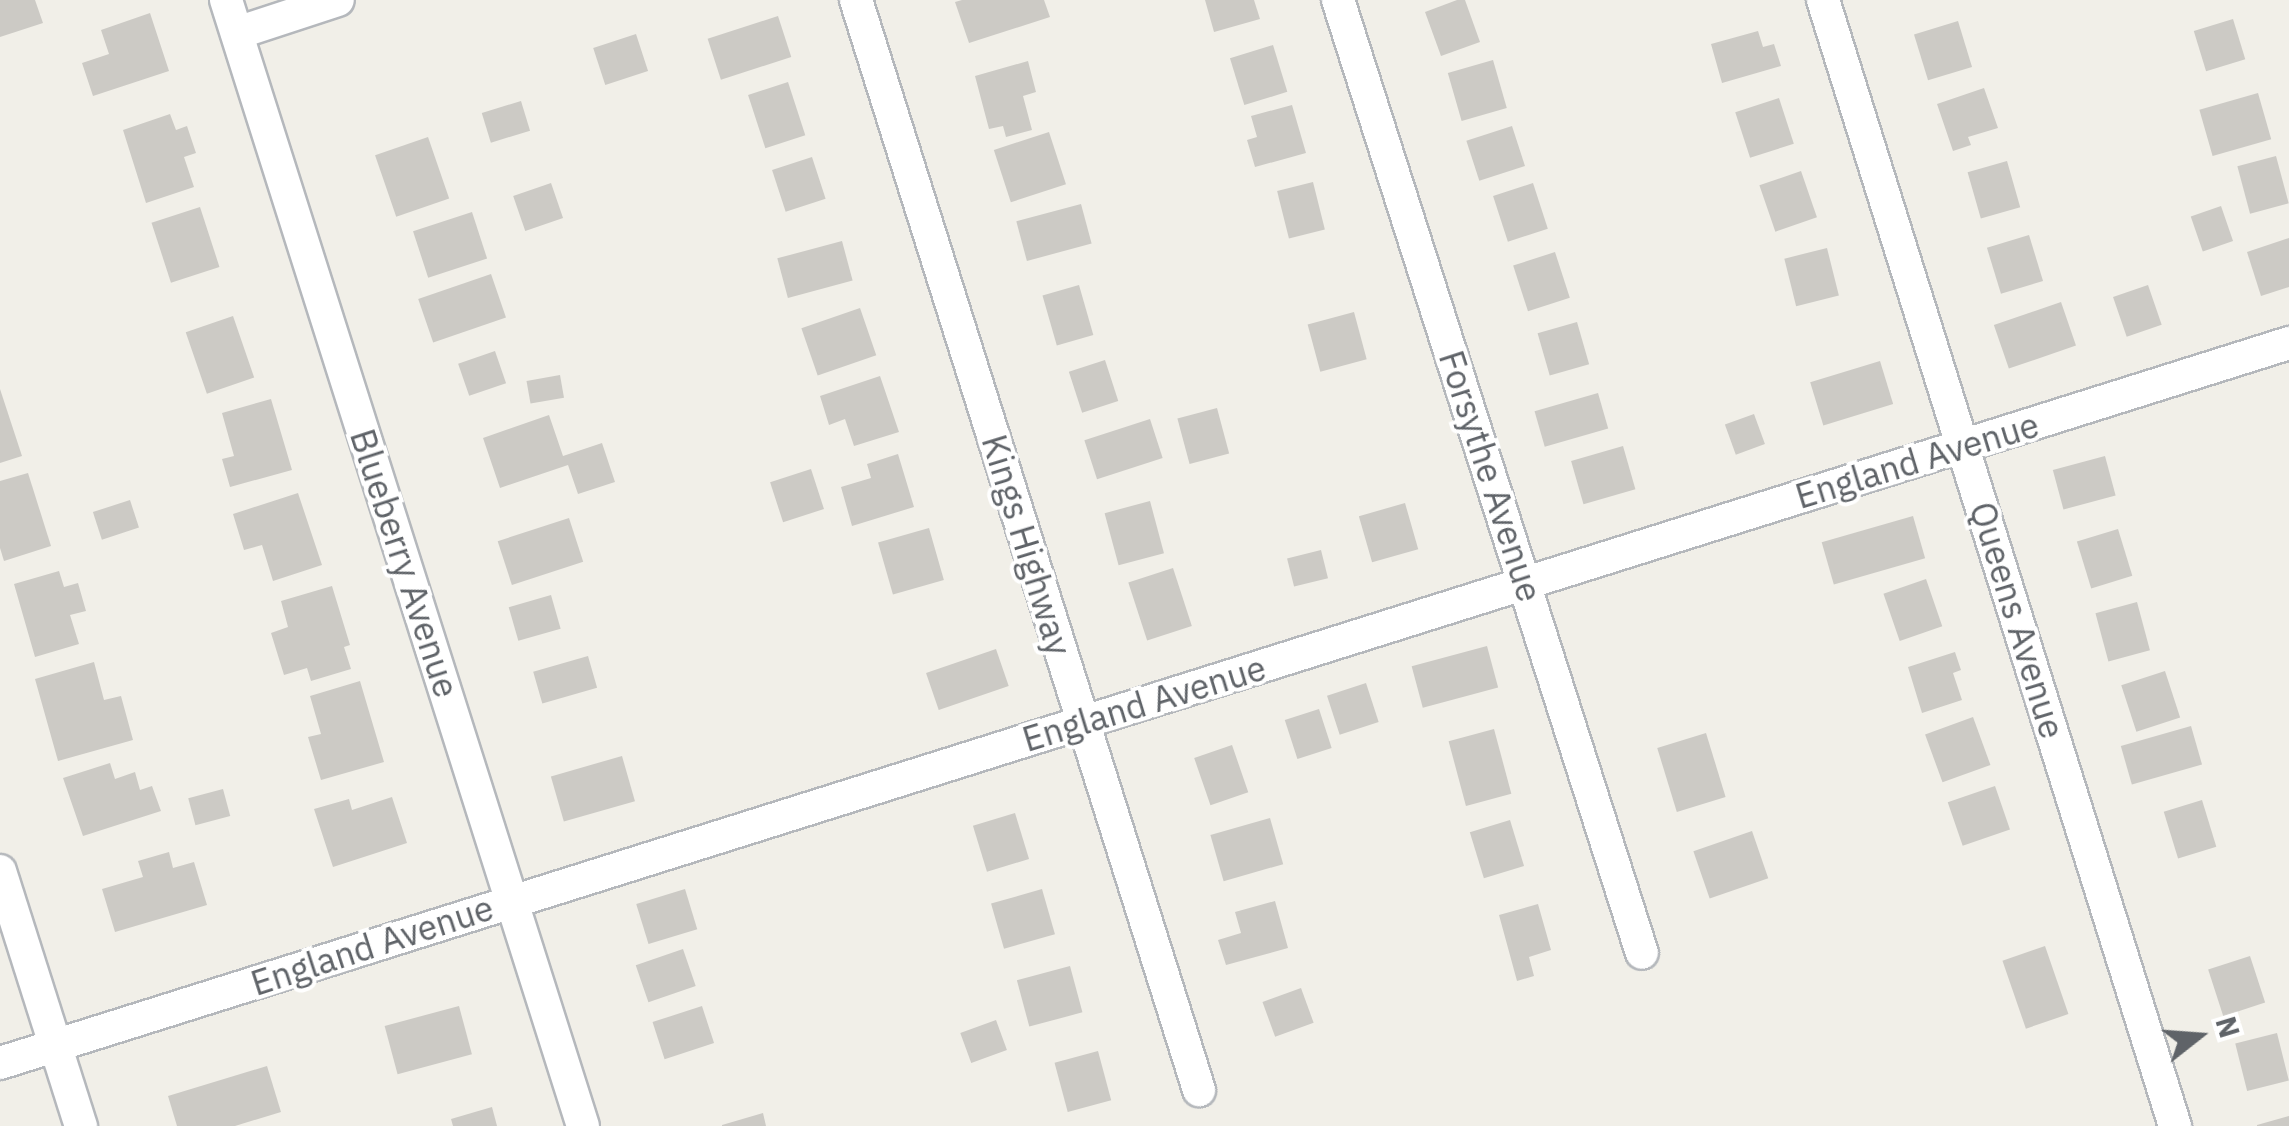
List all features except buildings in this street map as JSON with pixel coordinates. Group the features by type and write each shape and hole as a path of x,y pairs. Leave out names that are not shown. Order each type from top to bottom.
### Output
{"street":[{"name":"Blueberry Avenue","path":"226,0 584,1126"},
{"path":"236,32 338,0"},
{"name":"Kings Highway","path":"856,0 1199,1090"},
{"name":"Forsythe Avenue","path":"1338,0 1642,953"},
{"name":"Queens Avenue","path":"1823,0 2175,1126"},
{"name":"England Avenue","path":"0,1063 2289,344"},
{"path":"0,871 81,1126"}]}
